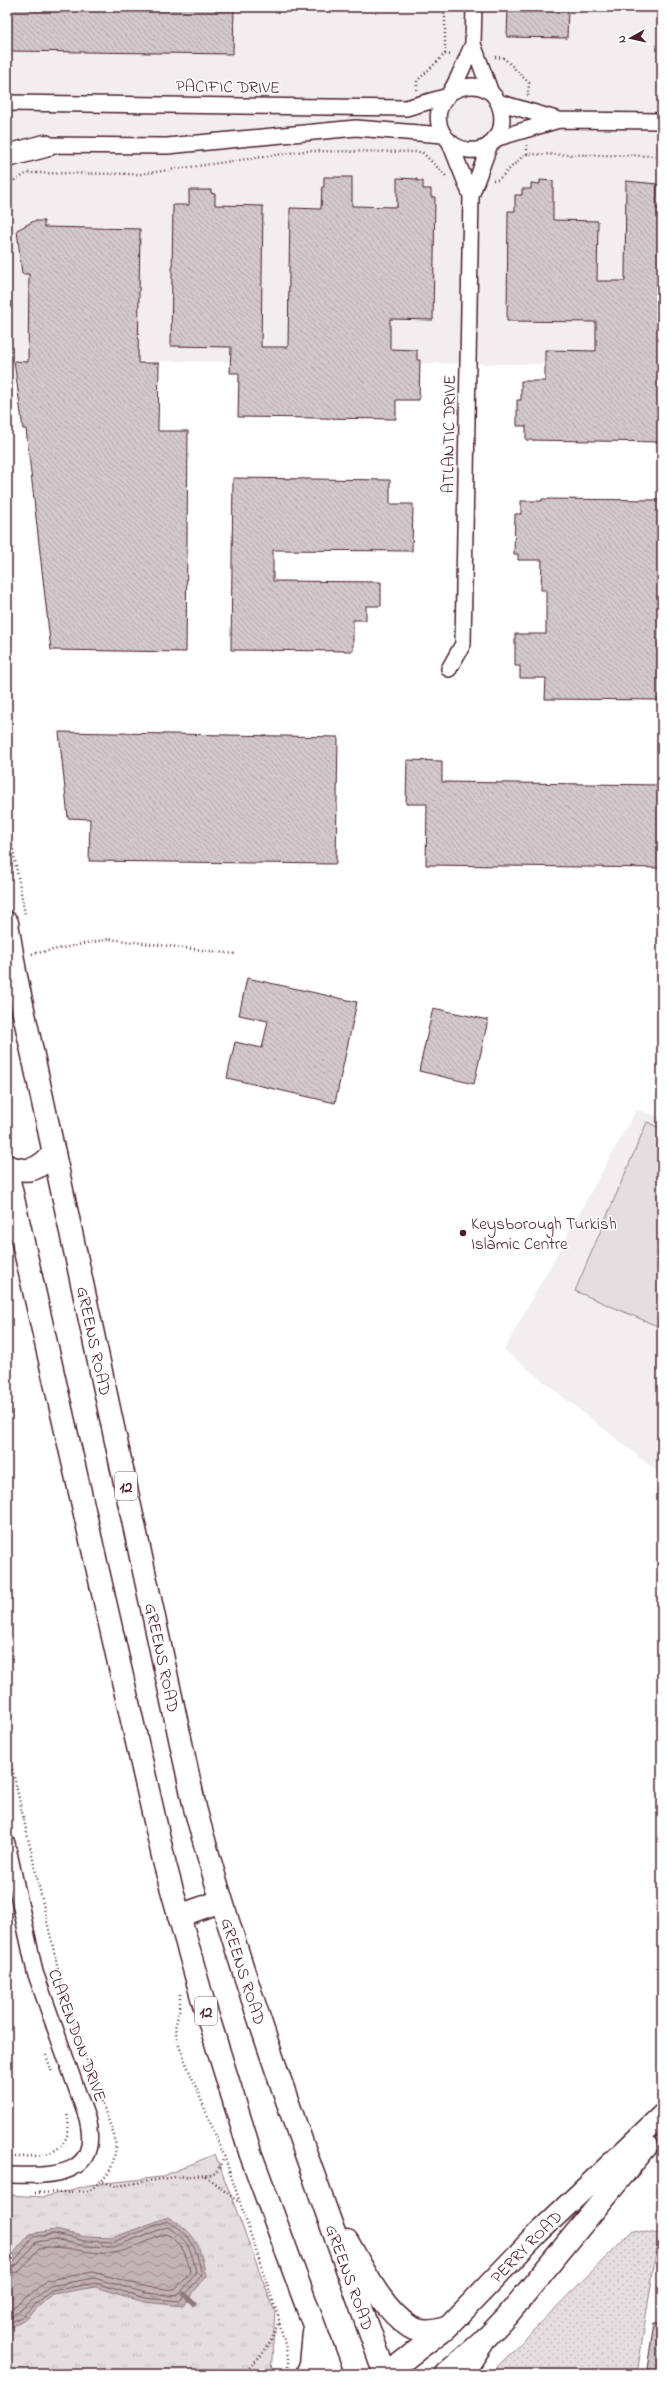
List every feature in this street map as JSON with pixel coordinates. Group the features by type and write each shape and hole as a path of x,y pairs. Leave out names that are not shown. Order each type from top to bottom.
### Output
{"main road":[{"path":"7,156 45,146"},
{"name":"GREENS ROAD","path":"7,923 15,972 168,1690 195,1808 221,1901 321,2197 385,2374"},
{"path":"7,1166 20,1171 30,1170 47,1161 54,1153"},
{"name":"12","path":"7,1172 165,1865 202,2001 251,2155 332,2374"},
{"path":"179,1916 221,1901"},
{"name":"PERRY ROAD","path":"385,2374 446,2328 538,2233 662,2115"},
{"name":"PERRY ROAD","path":"445,2374 485,2339 576,2235 662,2127"},
{"path":"321,2197 378,2292 397,2316 410,2328 418,2330 432,2332 446,2328"},
{"path":"307,2374 314,2348 314,2325"},
{"path":"462,2374 485,2339"}],"street":[{"path":"474,7 473,44 502,112 502,124 492,142"},
{"path":"471,178 446,139 439,124 439,113 473,44"},
{"path":"448,95 461,87 472,85 483,88 495,97 559,120"},
{"name":"PACIFIC DRIVE","path":"7,102 392,109 412,107 448,95"},
{"path":"7,145 167,146 356,128 446,139 458,148 469,150 480,149 492,142 559,120 662,121"},
{"name":"ATLANTIC DRIVE","path":"449,669 463,644 471,178 492,142"},
{"name":"CLARENDON DRIVE","path":"7,1844 35,1972 87,2118 90,2139 87,2153 80,2165 65,2173 48,2176 7,2175"}],"path":[{"path":"445,7 445,54"},
{"path":"7,184 28,173 141,174 304,151 422,152 445,176 498,180 525,154 662,156"},
{"path":"29,955 60,947 109,939 236,954"},
{"path":"7,1746 65,2000 115,2138 116,2147 112,2166 106,2177 89,2191 31,2193"},
{"path":"44,2047 53,2075"},
{"path":"7,2157 36,2157 49,2154 60,2147 68,2137 69,2124 66,2108"},
{"path":"101,2181 116,2186 175,2177 216,2173 224,2158"},
{"path":"204,2175 240,2202"},
{"path":"7,2200 9,2192 17,2192"},
{"path":"242,2374 256,2362 273,2340 279,2321"}],"shaded area":[{"path":"7,7 662,7 662,365 7,360"},
{"path":"636,1110 662,1117 662,1475 504,1350"}],"green space":[{"path":"647,1122 662,1129 662,1328 575,1291"},
{"path":"215,2154 275,2312 271,2374 7,2374 7,2195 44,2197 89,2185 161,2177"},
{"path":"633,2230 659,2234 637,2374 490,2374"}],"water":[{"path":"168,2217 186,2229 196,2241 206,2276 183,2306 144,2302 95,2287 53,2294 23,2320 7,2329 7,2261 30,2234 55,2230 86,2237 112,2238"}],"building":[{"path":"7,7 234,7 233,54 10,51 7,44"},
{"path":"508,7 568,7 567,38 507,37"},
{"path":"324,177 352,177 352,206 397,207 397,178 417,179 417,181 423,181 423,189 431,189 431,197 435,197 433,320 390,319 390,349 417,350 417,360 420,360 419,400 396,400 396,419 238,417 239,373 230,373 231,347 171,346 173,205 189,205 189,190 211,190 211,193 215,194 215,205 263,206 261,347 288,347 290,208 321,209"},
{"path":"540,180 553,181 553,220 598,221 597,281 625,281 626,181 657,184 656,209 662,209 662,442 526,440 526,426 517,426 517,400 521,400 521,381 545,381 545,350 596,351 596,322 507,321 508,211 515,211 515,195 522,195 522,189 531,189 531,183 540,184"},
{"path":"34,221 44,221 44,227 140,229 138,363 159,363 158,431 188,431 186,652 51,650 26,429 23,429 14,361 28,362 29,274 22,274 17,230"},
{"path":"233,478 390,480 390,504 413,504 412,551 273,550 273,581 381,582 381,606 366,606 366,620 353,620 353,651 231,650"},
{"path":"542,499 662,500 662,700 545,699 546,678 520,678 520,666 515,666 515,634 546,634 546,590 541,590 542,560 518,560 518,554 514,554 515,514 521,514 521,501 542,501"},
{"path":"59,732 338,737 336,864 89,861 90,819 68,818"},
{"path":"407,760 442,761 442,782 662,785 662,868 426,865 427,804 406,804"},
{"path":"247,978 357,1002 335,1103 227,1078 235,1042 262,1048 268,1021 239,1015"},
{"path":"433,1008 488,1020 474,1084 419,1071"},
{"path":"654,2323 662,2323 662,2371 647,2369"}],"waterway":[{"path":"184,2294 194,2304"}],"place":[{"name":"Keysborough Turkish Islamic Centre","path":"463,1233"}]}
